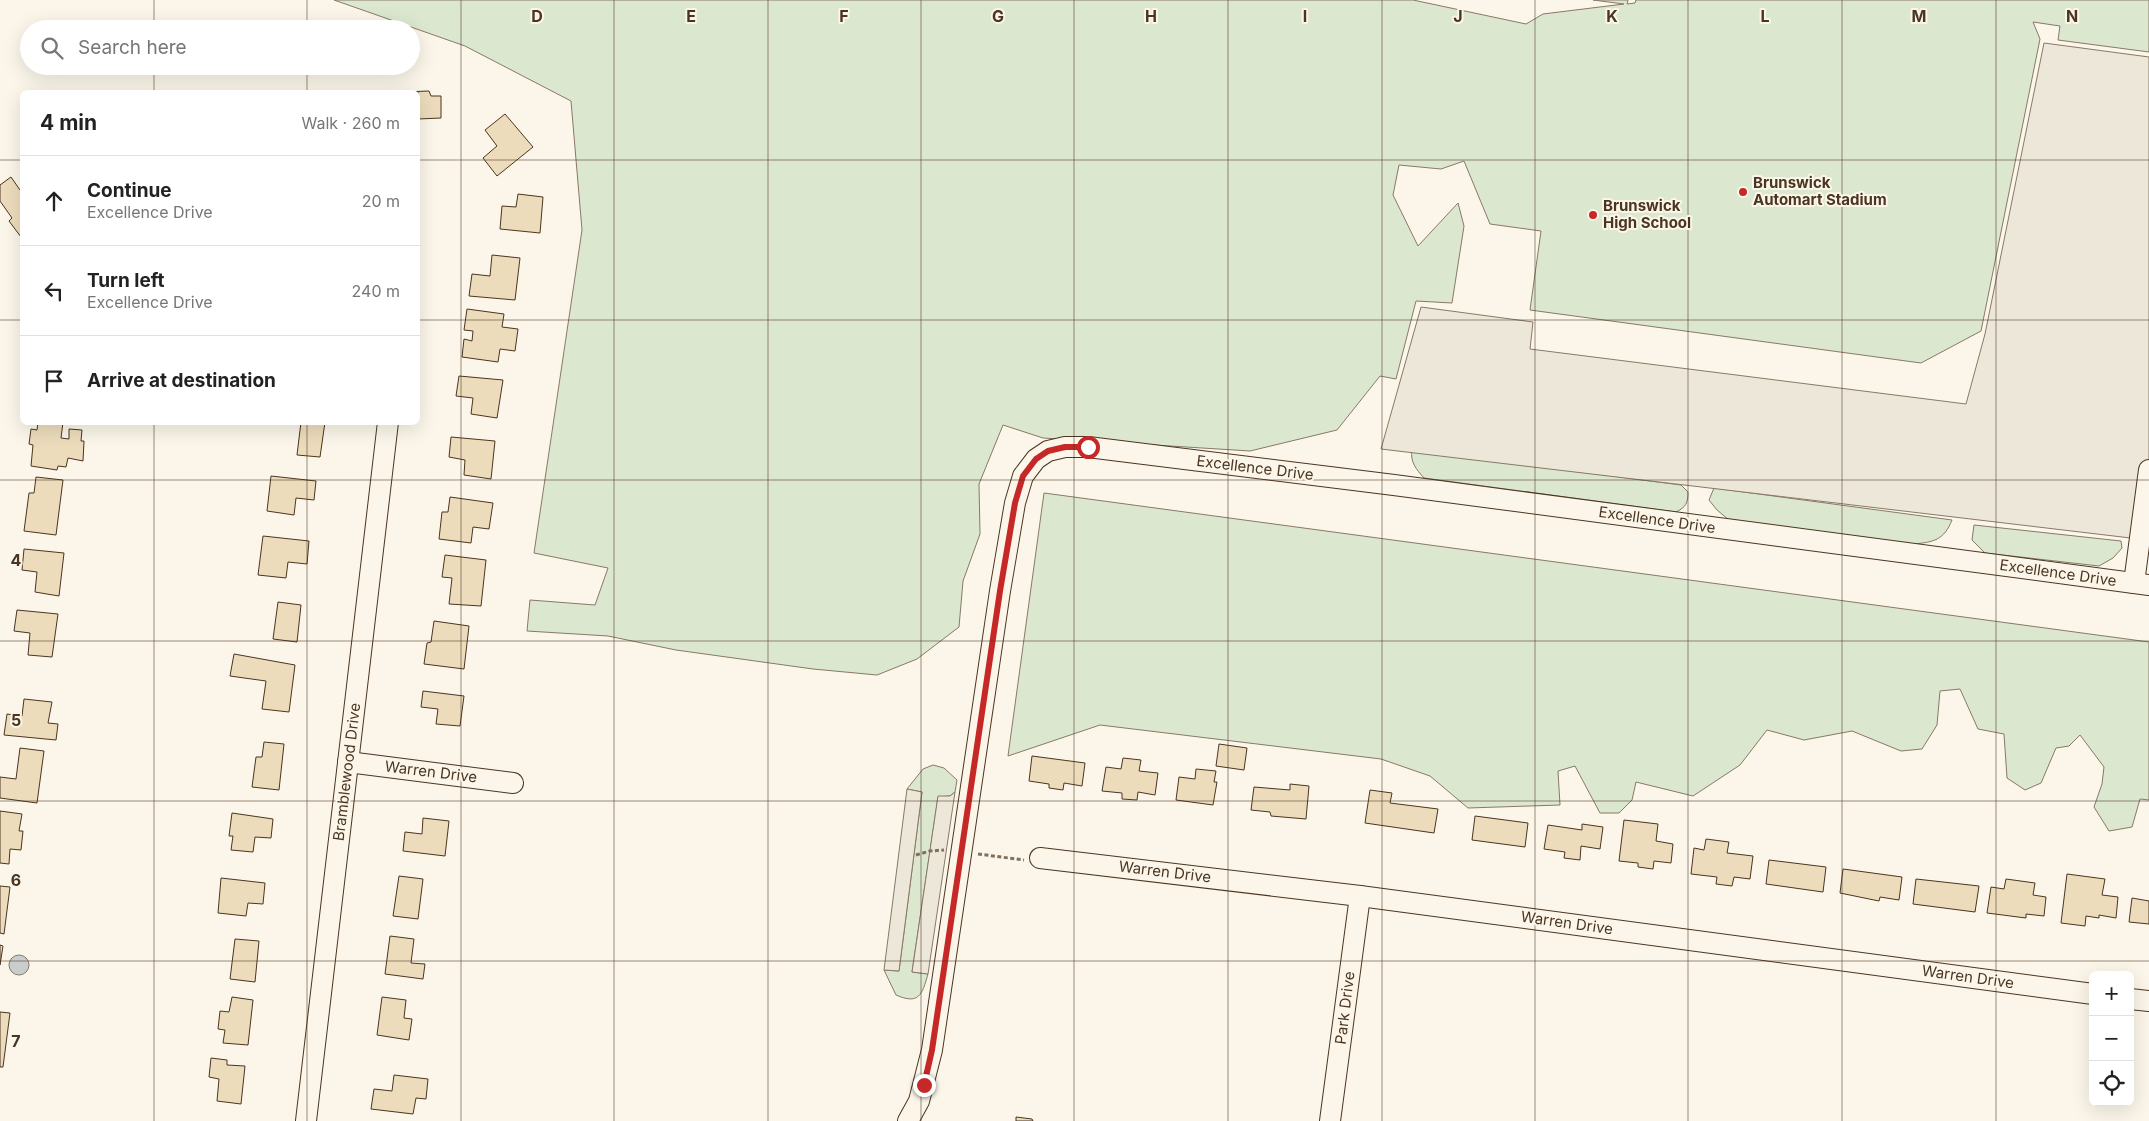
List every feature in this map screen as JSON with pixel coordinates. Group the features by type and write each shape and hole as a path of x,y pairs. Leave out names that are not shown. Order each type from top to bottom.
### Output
{"street":[{"name":"Bramblewood Drive","path":"306,1121 388,425"},
{"name":"Excellence Drive","path":"908,1121 919,1102 932,1050 1000,591 1015,503 1023,476 1036,459 1048,451 1065,447 1088,447 2142,584"},
{"path":"2142,584 2149,470"},
{"name":"Warren Drive","path":"348,762 513,783"},
{"name":"Warren Drive","path":"1040,858 1360,896 2089,993"},
{"name":"Park Drive","path":"1330,1121 1360,896"},
{"path":"2134,999 2149,1001"}],"green space":[{"path":"334,0 1413,0 1526,24 1543,14 1624,4 1593,0 1628,0 1627,4 1635,3 1636,0 2149,0 2149,52 2058,40 2060,26 2033,22 2040,39 1981,331 1921,363 1530,310 1541,231 1490,224 1464,161 1441,169 1399,165 1393,195 1418,246 1458,203 1464,226 1452,303 1416,301 1396,379 1380,376 1337,430 1250,451 1043,438 1003,425 979,484 980,534 963,581 959,627 917,659 877,675 813,669 676,650 608,636 527,631 530,600 595,605 608,568 534,553 582,230 571,101 465,46 420,30 420,20 391,20"},
{"path":"1412,450 1681,485 1688,492 1688,499 1686,504 1676,512 1424,478 1414,465"},
{"path":"1714,488 1952,520 1946,532 1938,539 1914,544 1729,520 1709,500"},
{"path":"1044,493 2149,642 2149,800 2140,799 2132,827 2109,831 2094,807 2102,784 2104,767 2080,735 2069,746 2056,748 2041,783 2025,790 2007,778 2004,734 1978,729 1960,689 1940,691 1937,725 1922,749 1901,751 1852,731 1804,740 1767,730 1740,765 1693,796 1636,782 1632,800 1619,813 1600,813 1575,766 1558,771 1560,805 1468,808 1430,776 1381,759 1100,725 1008,756"},
{"path":"1974,525 2121,541 2122,548 2113,558 2099,566 1985,553 1972,540"},
{"path":"933,765 944,768 957,780 955,792 950,796 938,797 912,972 928,974 921,993 915,998 910,999 896,995 884,970 899,971 922,792 907,789 923,769"}],"shaded area":[{"path":"2044,43 2149,57 2149,472 2139,539 1381,449 1421,307 1533,322 1530,349 1966,404 1985,334"},
{"path":"907,789 922,792 899,971 884,970"},
{"path":"955,792 928,974 912,972 938,796 950,796"},
{"path":"19,955 26,958 29,965 26,972 19,975 12,972 9,965 12,958"}],"building":[{"path":"420,91 429,91 431,96 441,96 441,118 420,119"},
{"path":"505,114 533,147 497,176 483,158 497,146 485,130"},
{"path":"11,177 20,190 20,236 9,221 12,218 0,201 0,185"},
{"path":"518,194 543,197 540,233 500,229 502,206 516,207"},
{"path":"492,255 520,258 515,300 469,296 472,274 490,276"},
{"path":"467,309 504,314 502,327 518,329 515,351 500,349 498,362 462,357 464,339 472,341 473,331 464,330"},
{"path":"459,376 503,380 497,418 471,414 473,398 456,396"},
{"path":"38,425 63,425 61,438 69,439 69,429 82,430 81,441 84,441 83,461 68,458 66,467 58,466 57,470 31,466 33,445 29,444 31,429 37,430"},
{"path":"301,425 325,425 320,457 297,455"},
{"path":"451,437 495,441 491,479 464,475 465,460 449,457"},
{"path":"271,476 316,481 314,500 296,498 294,515 267,511"},
{"path":"36,477 63,480 56,535 24,531 29,493 34,493"},
{"path":"450,497 493,503 489,529 473,527 471,543 439,539 442,512 448,512"},
{"path":"263,536 309,541 307,564 288,562 286,578 258,575"},
{"path":"24,549 64,553 59,596 35,592 37,572 22,570"},
{"path":"445,555 486,560 481,606 449,604 452,578 442,577"},
{"path":"278,602 301,605 297,642 273,639"},
{"path":"17,610 58,614 52,657 28,655 30,633 14,631"},
{"path":"434,621 469,626 464,669 424,664 427,643 431,642"},
{"path":"234,654 295,665 289,712 262,709 266,681 230,676"},
{"path":"423,691 464,696 460,726 436,724 438,709 421,707"},
{"path":"24,699 52,702 48,723 58,724 56,740 4,735 7,714 22,716"},
{"path":"264,742 284,744 279,790 252,787 256,757 262,757"},
{"path":"1219,744 1247,748 1244,770 1216,766"},
{"path":"20,748 44,751 37,803 0,798 0,777 16,779"},
{"path":"1032,756 1085,763 1082,786 1064,783 1063,790 1049,788 1049,784 1029,781"},
{"path":"1123,758 1141,760 1139,771 1158,773 1155,795 1138,792 1137,800 1122,799 1122,793 1102,791 1106,767 1121,769"},
{"path":"1196,769 1216,771 1214,782 1217,782 1213,805 1176,800 1179,777 1195,779"},
{"path":"1290,784 1309,786 1306,819 1271,816 1270,812 1251,810 1254,787 1290,790"},
{"path":"1370,790 1392,793 1390,803 1438,809 1434,833 1365,823"},
{"path":"0,811 22,814 19,831 23,831 21,850 10,849 9,864 0,863"},
{"path":"232,813 273,819 271,838 255,837 253,852 231,850 233,836 229,836"},
{"path":"1475,816 1528,823 1525,847 1472,840"},
{"path":"423,818 449,821 445,856 403,851 405,832 422,834"},
{"path":"1624,820 1658,824 1656,841 1673,844 1671,863 1654,861 1653,869 1638,867 1638,863 1619,861"},
{"path":"1582,824 1603,827 1600,849 1581,846 1580,860 1564,858 1565,852 1544,849 1548,825 1582,830"},
{"path":"1706,839 1729,842 1727,853 1753,856 1750,879 1734,877 1732,886 1716,884 1717,877 1691,874 1694,848 1704,850"},
{"path":"1769,860 1826,867 1823,892 1766,884"},
{"path":"1843,869 1902,877 1899,900 1880,897 1879,901 1840,893"},
{"path":"2067,874 2105,879 2102,895 2118,897 2116,918 2099,915 2099,918 2086,916 2085,926 2061,923"},
{"path":"399,876 423,879 418,919 393,916"},
{"path":"221,878 265,883 263,904 248,903 246,916 218,913"},
{"path":"1916,879 1979,886 1975,912 1913,904"},
{"path":"2006,879 2035,883 2033,895 2046,897 2044,916 2026,914 2026,918 1987,913 1991,887 2004,889"},
{"path":"0,886 10,887 4,934 0,933"},
{"path":"2132,898 2149,901 2149,924 2129,922"},
{"path":"390,936 414,939 411,963 425,964 423,979 385,974"},
{"path":"235,939 259,941 255,982 230,979"},
{"path":"0,945 3,946 0,965"},
{"path":"232,997 253,1000 248,1045 223,1043 225,1030 218,1029 220,1011 229,1012"},
{"path":"382,997 406,1000 404,1018 412,1019 409,1040 377,1035"},
{"path":"0,1012 10,1013 3,1067 0,1067"},
{"path":"211,1058 227,1060 227,1065 245,1066 241,1104 217,1101 219,1079 209,1077"},
{"path":"394,1075 428,1079 426,1099 416,1098 413,1114 371,1109 374,1089 392,1091"},
{"path":"1016,1117 1032,1119 1033,1121 1016,1121"}],"place":[{"name":"Brunswick Automart Stadium","path":"1743,192"},
{"name":"Brunswick High School","path":"1593,215"}],"route":[{"path":"924,1085 932,1050 1000,591 1015,503 1023,476 1036,459 1048,451 1065,447 1088,447"}]}
